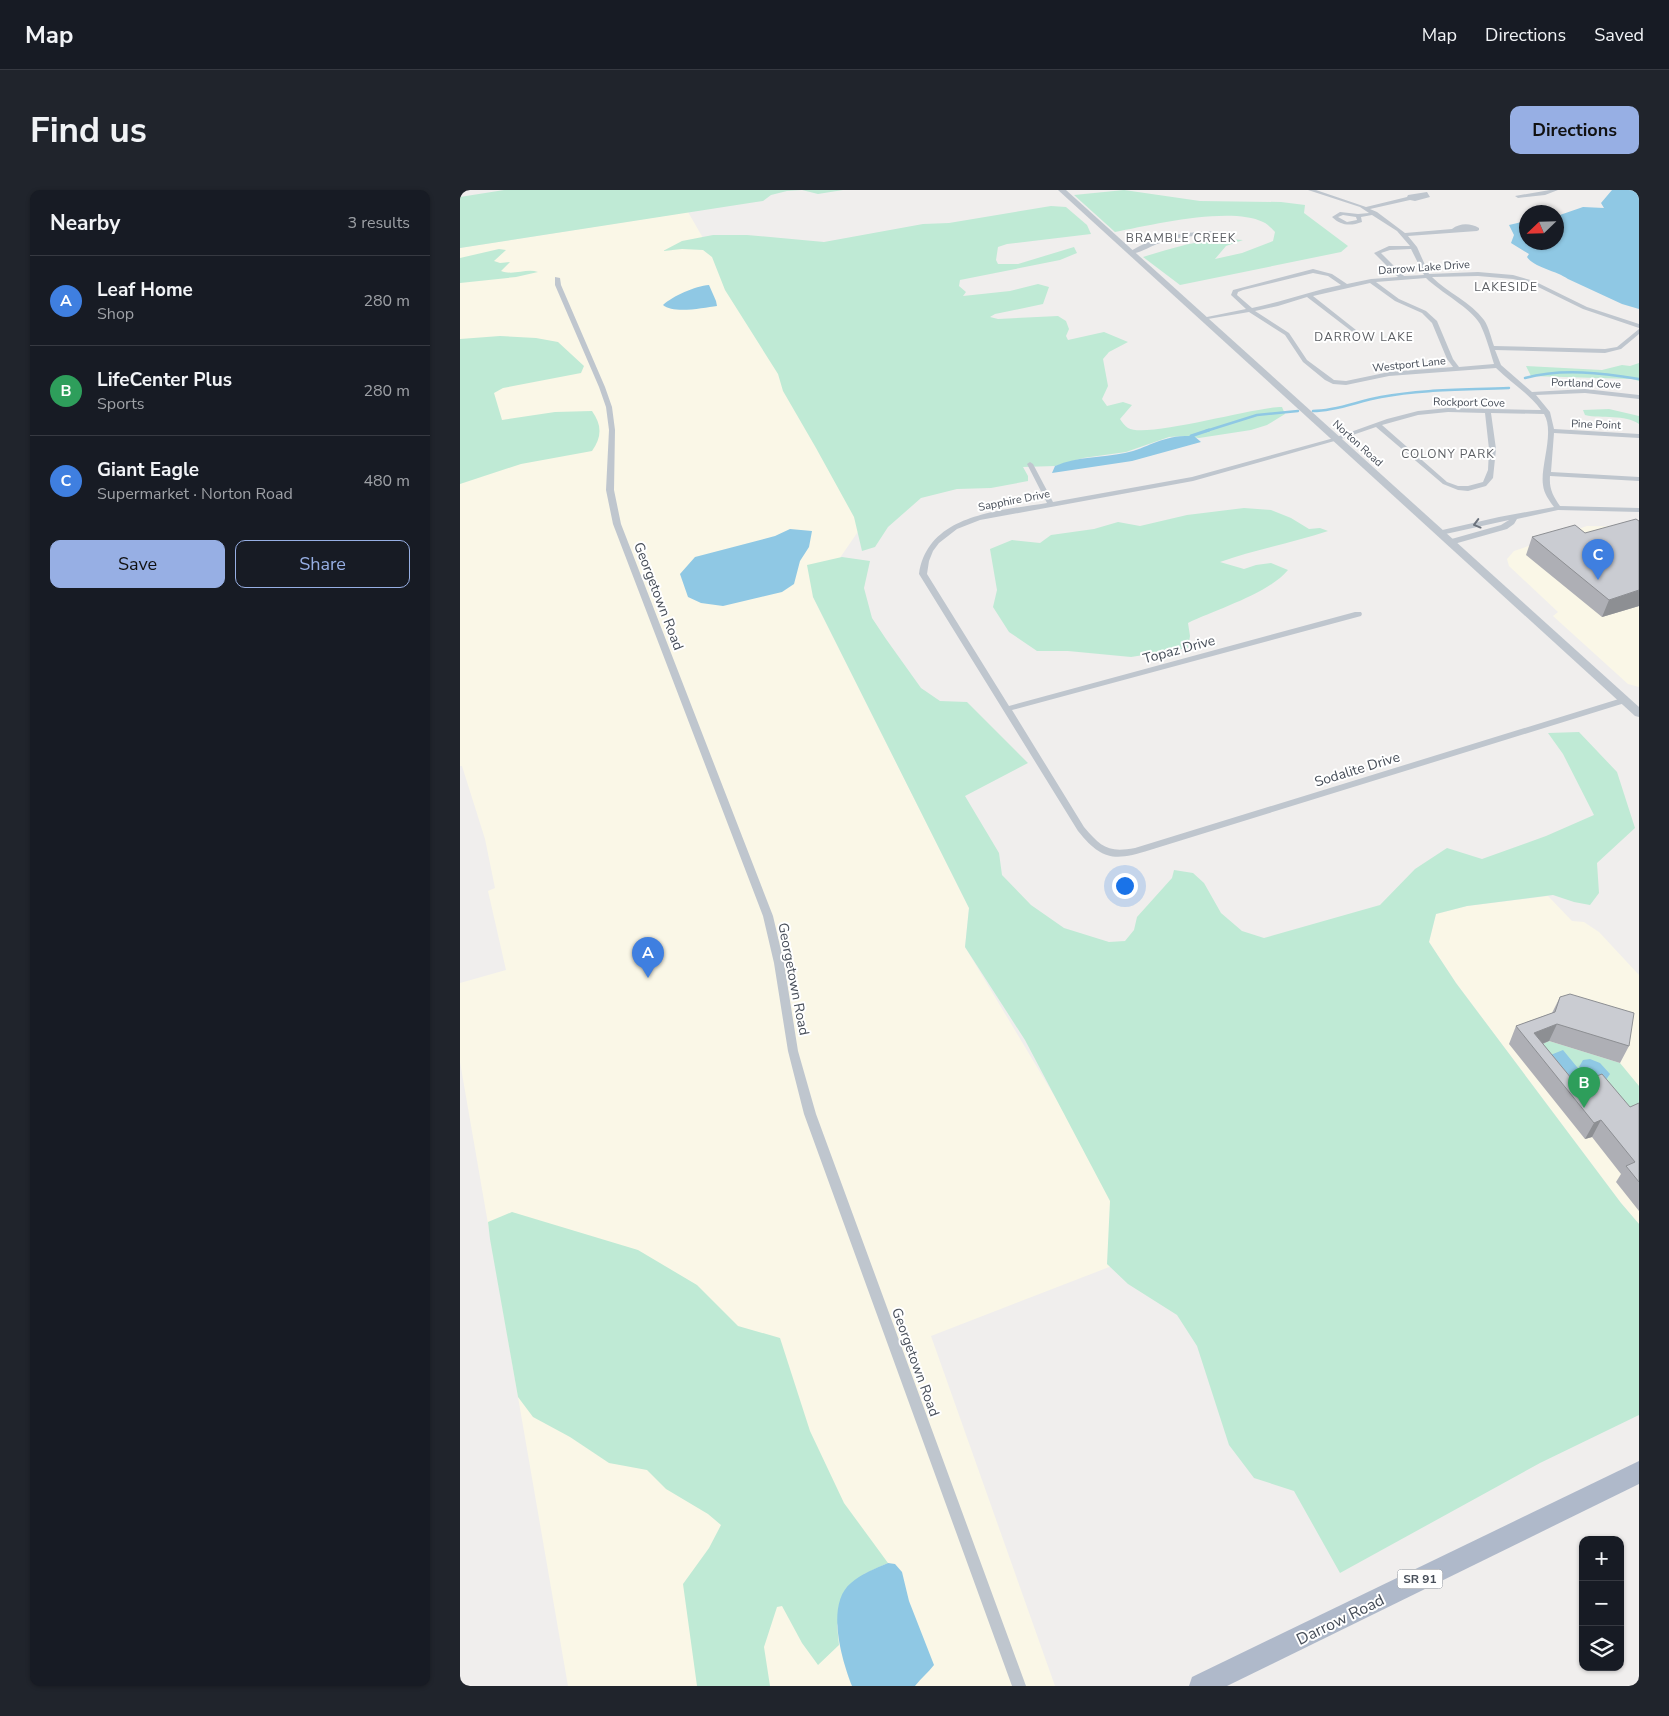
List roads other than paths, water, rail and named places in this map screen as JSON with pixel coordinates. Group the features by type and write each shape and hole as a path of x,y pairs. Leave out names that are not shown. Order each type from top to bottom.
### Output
{"main road":[{"name":"Darrow Road","path":"1201,1686 1639,1472"}],"street":[{"name":"Norton Road","path":"1062,190 1639,713"},
{"path":"1311,190 1366,208 1405,235 1414,247 1428,275 1440,287 1477,316 1486,329 1498,366 1532,394 1547,412 1552,431 1546,474 1547,489 1558,508"},
{"path":"1518,196 1545,194 1555,190"},
{"path":"1366,208 1410,198"},
{"path":"1358,216 1375,213"},
{"path":"1405,235 1454,230"},
{"path":"1131,253 1174,236 1200,233 1228,233"},
{"path":"1402,277 1376,253 1385,248 1414,247"},
{"path":"1250,310 1234,297 1234,293 1241,288 1313,271 1327,273 1346,286"},
{"name":"Darrow Lake Drive","path":"1204,319 1288,302 1308,295 1371,281 1428,275 1478,274 1513,277 1545,287 1585,308 1639,326"},
{"name":"Georgetown Road","path":"557,278 558,286 602,388 608,408 612,430 610,490 617,524 768,916 779,963 793,1051 810,1114 1019,1686"},
{"path":"1371,281 1397,300 1424,312 1435,322 1450,359 1457,369"},
{"path":"1308,295 1354,331"},
{"name":"Westport Lane","path":"1250,310 1287,334 1300,354 1324,377 1333,382 1342,383 1390,374 1498,366"},
{"path":"1492,348 1605,351 1619,348 1639,331"},
{"name":"Portland Cove","path":"1532,394 1554,392 1639,397"},
{"name":"Rockport Cove","path":"1336,439 1377,424 1432,411 1488,413 1547,412"},
{"path":"1377,424 1445,483 1456,488 1467,488 1485,484 1488,480 1493,450 1488,413"},
{"name":"Pine Point","path":"1552,431 1639,436"},
{"name":"Sapphire Drive","path":"1096,847 1081,829 930,587 923,574 924,561 931,546 956,526 989,515 1193,479 1336,439"},
{"path":"1030,464 1051,504"},
{"path":"1546,474 1639,479"},
{"path":"1441,533 1499,518 1514,518 1558,508 1639,510"},
{"path":"1451,542 1504,527 1514,518"},
{"name":"Topaz Drive","path":"1006,709 1358,614"},
{"name":"Sodalite Drive","path":"1096,847 1110,854 1120,854 1147,848 1625,700"}],"water":[{"path":"1612,190 1639,190 1639,309 1622,304 1534,264 1527,257 1529,254 1522,250 1564,250 1564,214 1583,207 1604,208 1601,203"},
{"path":"1519,223 1519,248 1511,243 1514,235 1509,225"},
{"path":"709,285 717,306 681,310 668,308 663,305 684,292"},
{"path":"1194,436 1201,442 1132,461 1052,473 1055,466 1064,463 1125,453 1168,438"},
{"path":"790,529 812,531 809,547 800,561 794,584 782,592 723,606 701,603 688,597 680,574 695,557 775,536"},
{"path":"1563,1050 1591,1084 1571,1092 1543,1058"},
{"path":"1590,1059 1600,1063 1610,1074 1599,1090 1579,1067 1583,1060"},
{"path":"888,1563 895,1564 902,1572 909,1601 934,1665 915,1686 852,1686 840,1648 837,1618 839,1604 843,1592 851,1583 864,1574"}],"waterway":[{"path":"1525,378 1568,372 1596,373 1639,379"},
{"path":"1313,411 1339,408 1372,399 1413,392 1509,388"},
{"path":"1206,431 1257,415 1298,411"},
{"path":"1191,436 1206,431"}],"place":[{"name":"Giant Eagle","path":"1598,580"},
{"name":"Leaf Home","path":"648,978"},
{"name":"LifeCenter Plus","path":"1584,1108"}],"district":[{"name":"BRAMBLE CREEK","path":"1181,238"},
{"name":"LAKESIDE","path":"1506,287"},
{"name":"DARROW LAKE","path":"1364,337"},
{"name":"COLONY PARK","path":"1448,454"}]}
